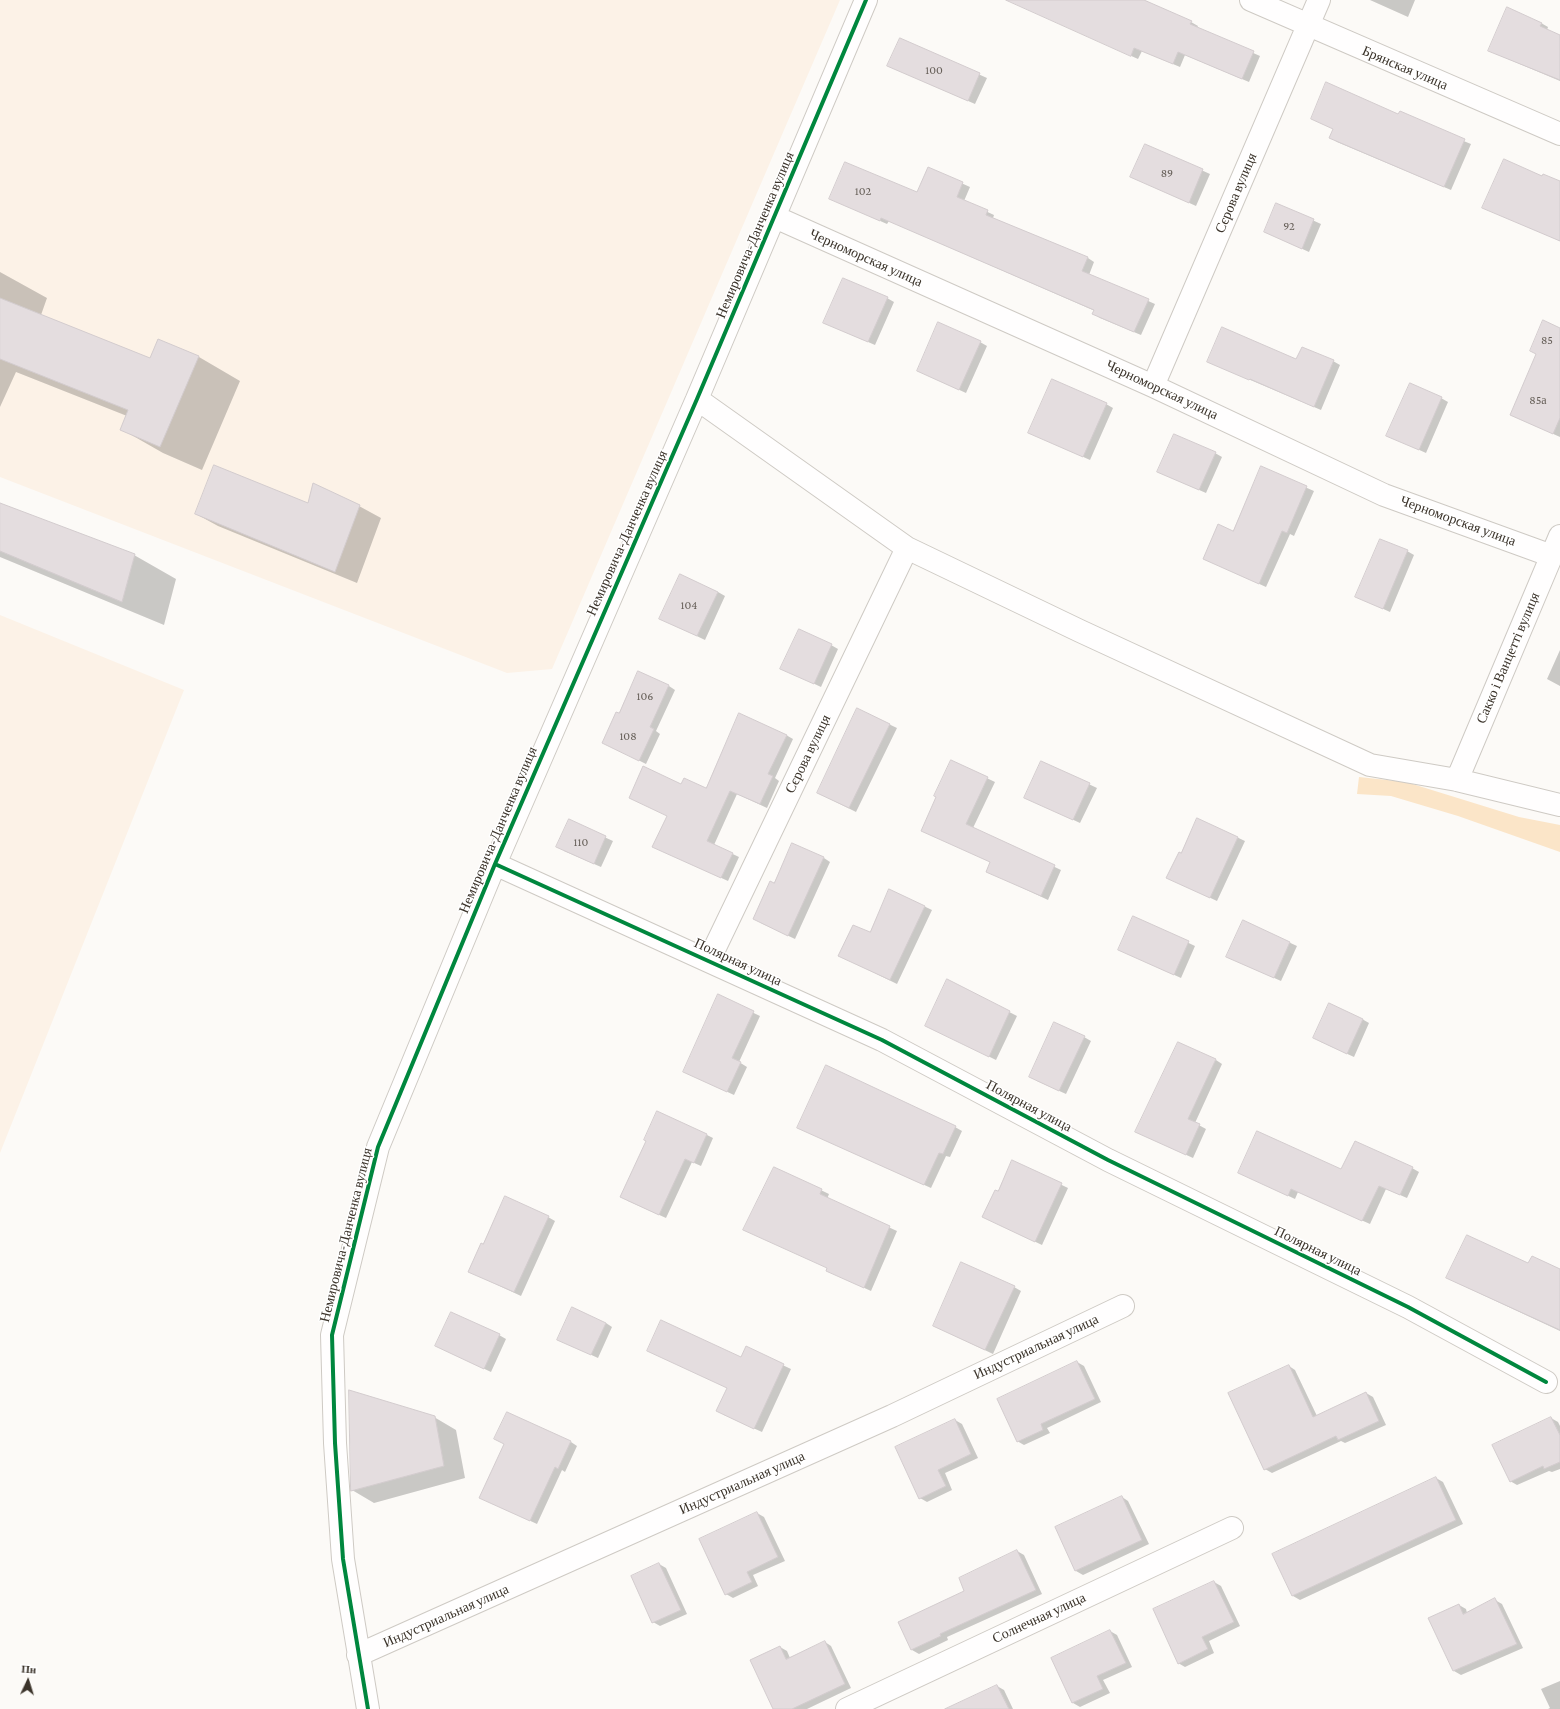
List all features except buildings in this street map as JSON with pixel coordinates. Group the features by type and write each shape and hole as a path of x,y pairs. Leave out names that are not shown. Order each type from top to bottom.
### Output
{"street":[{"name":"Немировича-Данченка вулиця","path":"368,1709 343,1559 335,1443 332,1335 378,1148 495,864 697,399 866,0"},
{"name":"Брянская улица","path":"1251,0 1560,134"},
{"name":"Сєрова вулиця","path":"1154,386 1319,0"},
{"name":"Черноморская улица","path":"775,217 1154,386 1384,495 1556,546"},
{"path":"697,399 907,548 1088,634 1370,765 1457,780 1560,805"},
{"name":"Сакко і Ванцетті вулиця","path":"1457,780 1556,546"},
{"name":"Сєрова вулиця","path":"708,960 907,548"},
{"name":"Полярная улица","path":"495,864 882,1040 1108,1160 1408,1307 1546,1382"},
{"name":"Индустриальная улица","path":"358,1655 885,1419 1123,1306"},
{"name":"Солнечная улица","path":"846,1709 1232,1528"}],"shaded area":[{"path":"0,0 840,0 552,669 507,673 0,477"},
{"path":"0,615 184,690 0,1153"},
{"path":"1359,777 1406,782 1519,817 1560,825 1560,852 1458,816 1391,796 1357,794"}],"cycle path":[{"path":"368,1709 343,1559 335,1443 332,1335 378,1147 495,864 697,399 866,0"},
{"path":"495,864 882,1040 1108,1160 1408,1307 1546,1382"}]}
